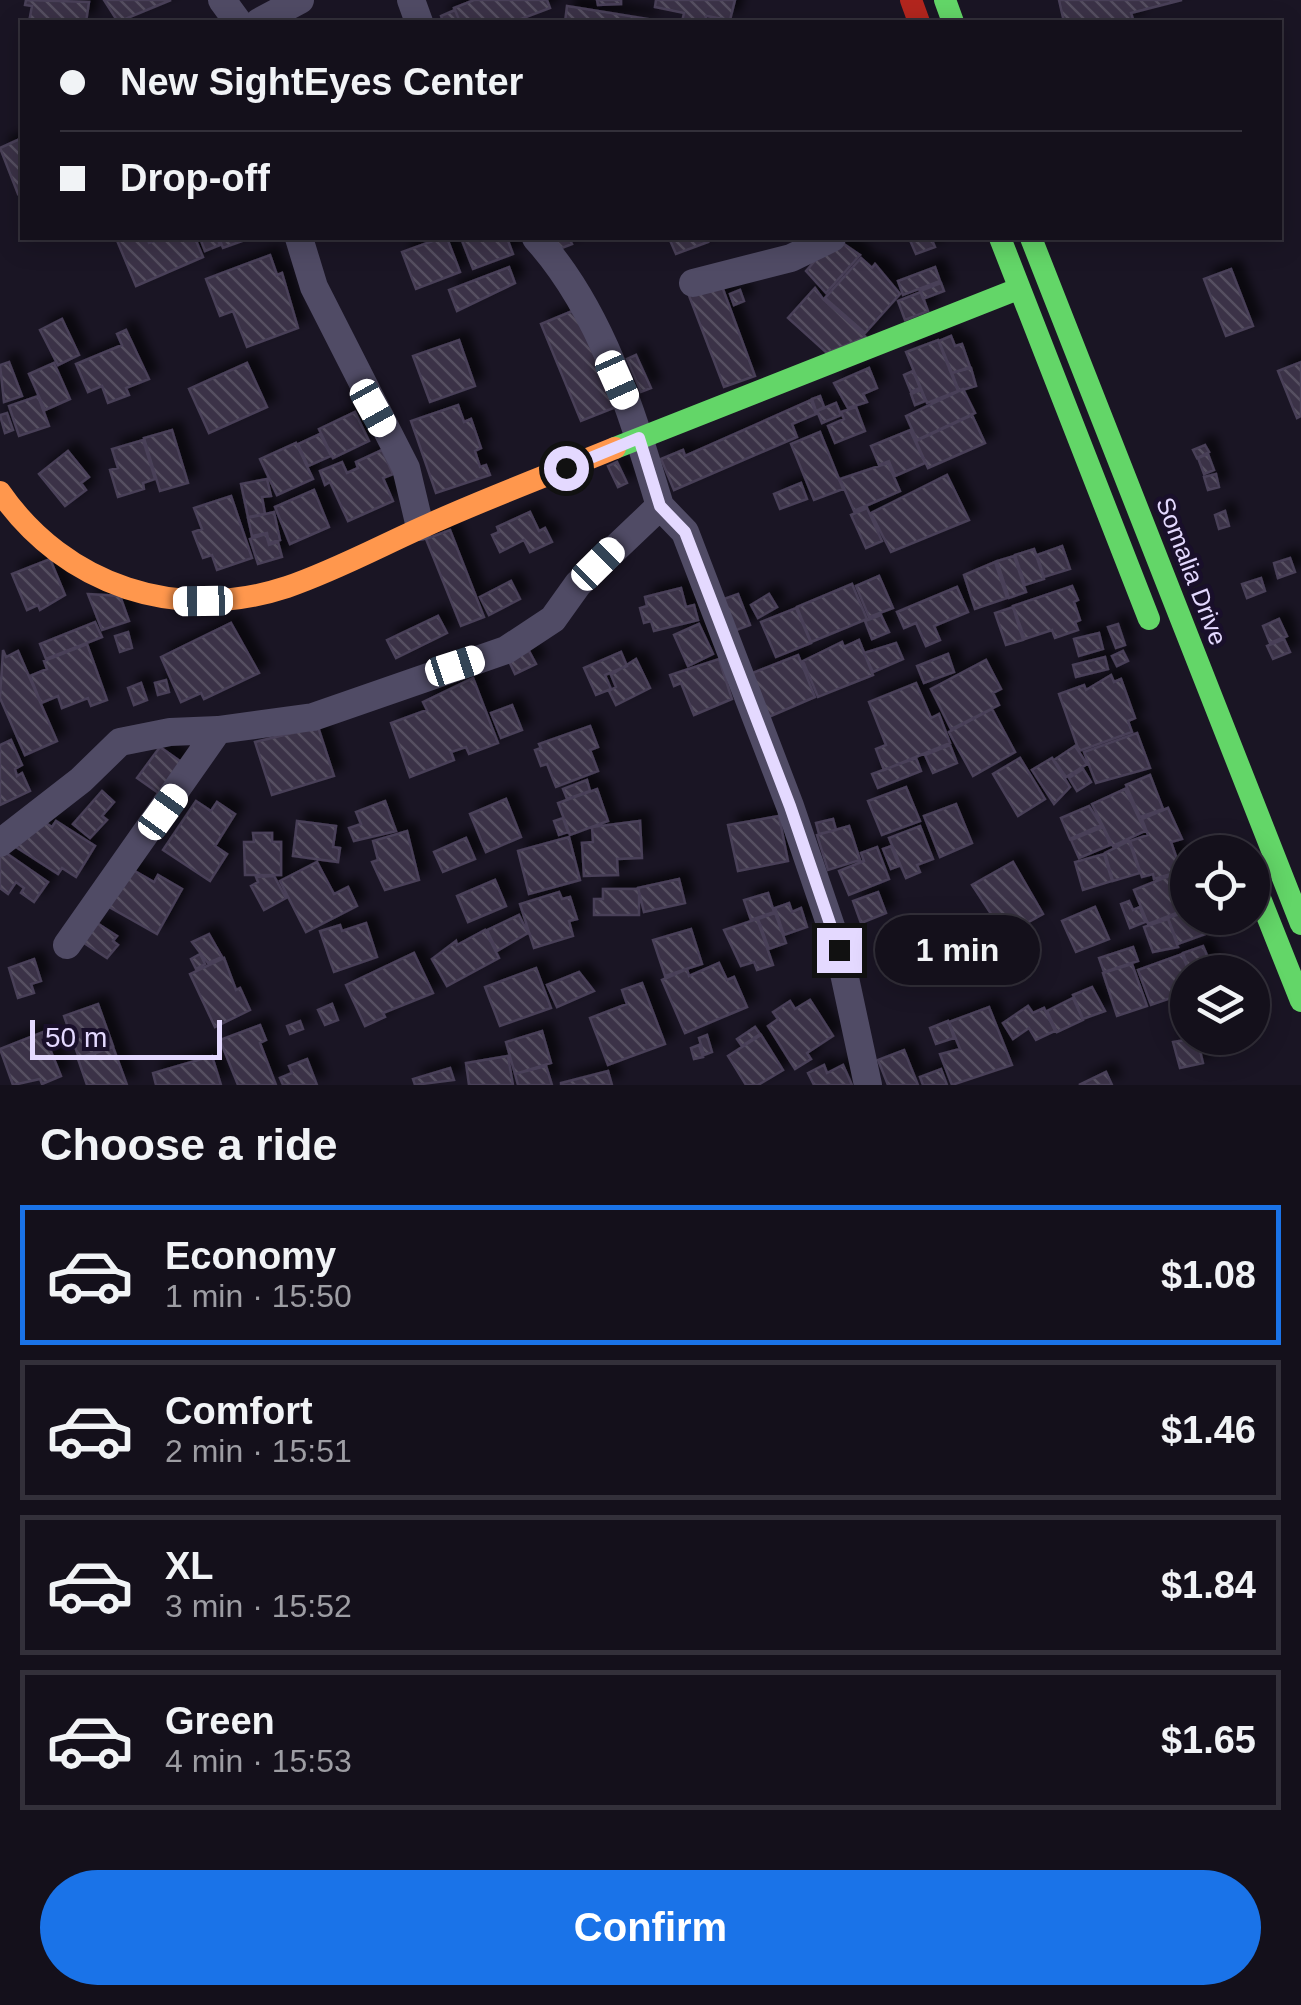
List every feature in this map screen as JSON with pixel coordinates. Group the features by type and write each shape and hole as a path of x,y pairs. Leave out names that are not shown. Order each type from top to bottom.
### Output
{"main road":[{"path":"1001,240 1156,634"},
{"name":"Somalia Drive","path":"1032,240 1301,924"},
{"path":"0,492 16,522 50,554 122,587 182,601 225,601 281,591 420,527 1018,289"},
{"path":"1270,923 1301,1001"}],"street":[{"path":"263,20 300,0"},
{"path":"300,240 314,288 406,468 420,527"},
{"path":"538,240 565,270 639,438 660,506 685,532 790,806 839,950 868,1085"},
{"path":"693,283 792,258 828,240"},
{"path":"0,842 81,780 120,742 170,732 218,730 313,717 506,650 553,619 578,584 660,506"},
{"path":"67,945 218,730"}],"building":[{"path":"26,0 89,2 86,20 29,20 32,6 25,5"},
{"path":"104,0 171,0 123,20 117,20"},
{"path":"474,0 547,0 550,8 518,20 459,20 454,8"},
{"path":"597,0 621,0 621,4 598,5"},
{"path":"656,0 735,0 730,20 706,16 705,20 682,20 684,13 655,7"},
{"path":"1059,0 1182,0 1131,13 1133,20 1064,20"},
{"path":"567,6 648,19 648,20 565,20"},
{"path":"455,10 459,20 442,20 441,16"},
{"path":"20,139 18,194 0,148"},
{"path":"117,240 149,243 196,240 203,257 136,286"},
{"path":"201,240 218,240 220,245 205,251"},
{"path":"220,240 242,241 223,248"},
{"path":"435,240 448,240 460,272 416,289 402,252"},
{"path":"462,240 508,240 513,254 473,269"},
{"path":"552,240 570,240 572,244 557,250"},
{"path":"670,240 708,242 676,254"},
{"path":"833,240 860,255 826,293 806,271"},
{"path":"910,240 932,240 935,247 916,254"},
{"path":"270,255 277,275 282,273 298,328 247,347 233,311 220,316 206,279"},
{"path":"861,258 872,268 875,264 900,294 865,333 825,298"},
{"path":"509,267 515,283 457,311 449,290"},
{"path":"935,267 940,281 903,295 898,281"},
{"path":"1231,269 1253,326 1226,336 1204,279"},
{"path":"720,281 755,376 724,387 688,293"},
{"path":"941,283 944,291 923,299 920,291"},
{"path":"815,288 866,337 827,353 788,318"},
{"path":"740,290 744,301 734,305 730,294"},
{"path":"921,292 928,311 905,320 898,301"},
{"path":"575,310 616,407 581,421 541,324"},
{"path":"62,319 79,355 58,365 40,330"},
{"path":"126,330 149,379 126,388 129,395 108,403 102,386 88,392 76,364 122,345 117,334"},
{"path":"951,336 955,346 962,344 970,367 952,373 939,341"},
{"path":"459,340 475,386 430,402 413,356"},
{"path":"938,340 958,391 927,403 906,352"},
{"path":"636,355 651,388 641,392 627,359"},
{"path":"9,362 22,396 4,402 0,365"},
{"path":"1301,362 1301,416 1297,418 1278,371"},
{"path":"54,363 70,399 45,410 29,374"},
{"path":"247,363 267,407 209,433 189,389"},
{"path":"869,368 877,388 863,394 867,402 848,408 834,383"},
{"path":"971,368 976,386 959,391 952,373"},
{"path":"913,371 920,388 911,392 904,375"},
{"path":"963,389 975,413 917,440 906,416"},
{"path":"921,390 925,401 915,405 911,394"},
{"path":"38,396 49,426 19,436 9,406"},
{"path":"820,396 824,407 816,411 812,399"},
{"path":"811,400 816,414 792,424 797,437 674,490 661,459 683,450 685,456"},
{"path":"836,403 841,415 822,423 817,411"},
{"path":"458,405 464,422 471,419 481,448 475,451 480,467 486,465 490,475 436,493 411,421"},
{"path":"856,407 865,431 835,443 828,426 844,419 841,412"},
{"path":"355,412 369,441 333,458 319,429"},
{"path":"7,413 13,430 5,433 0,415"},
{"path":"972,415 985,443 928,468 916,441"},
{"path":"172,430 188,483 160,491 144,438"},
{"path":"910,430 925,463 895,476 889,461 879,465 871,446"},
{"path":"820,432 843,489 814,500 791,444"},
{"path":"320,434 331,456 308,466 298,444"},
{"path":"143,440 155,479 143,483 144,489 118,497 110,470 118,468 112,449"},
{"path":"296,443 313,479 277,495 260,459"},
{"path":"1205,445 1209,452 1197,458 1193,450"},
{"path":"382,450 393,474 383,478 393,501 348,521 330,482 325,485 320,471 342,462 347,473 358,468 356,462"},
{"path":"68,451 89,477 81,483 86,490 65,506 39,474"},
{"path":"1208,454 1214,470 1204,474 1198,458"},
{"path":"617,462 627,483 618,487 608,466"},
{"path":"888,463 900,491 854,511 840,479"},
{"path":"1216,474 1219,487 1208,490 1204,477"},
{"path":"947,475 969,520 891,552 871,513"},
{"path":"267,479 271,496 262,497 265,514 248,517 241,484"},
{"path":"801,483 807,499 780,509 774,494"},
{"path":"314,490 329,527 290,544 275,507"},
{"path":"231,496 252,558 217,570 212,555 203,558 193,532 202,529 194,508"},
{"path":"867,508 882,541 866,548 851,515"},
{"path":"1225,511 1229,526 1219,529 1215,515"},
{"path":"274,512 280,540 269,543 267,533 252,536 248,518"},
{"path":"530,512 539,531 545,528 552,542 530,552 524,540 500,552 492,535 499,532 497,527"},
{"path":"450,530 484,617 461,626 426,539"},
{"path":"266,534 269,545 278,542 282,557 258,564 250,539"},
{"path":"1062,546 1070,569 1044,577 1037,555"},
{"path":"1034,549 1044,579 1025,585 1015,555"},
{"path":"1014,556 1026,592 1009,598 997,561"},
{"path":"1290,558 1295,572 1278,578 1274,563"},
{"path":"50,559 65,595 40,610 38,605 27,610 12,574"},
{"path":"995,562 1007,598 975,609 964,575"},
{"path":"879,576 893,608 869,617 856,586"},
{"path":"1261,578 1265,591 1247,598 1242,584"},
{"path":"511,581 520,599 489,615 480,597"},
{"path":"852,584 867,619 811,642 797,607"},
{"path":"1072,586 1078,600 1074,602 1080,620 1075,622 1078,630 1055,638 1052,630 1025,639 1013,606"},
{"path":"957,587 968,612 934,626 940,640 926,646 916,623 904,628 897,612"},
{"path":"681,588 686,607 694,605 698,620 654,631 651,621 644,623 640,608 647,606 645,597"},
{"path":"88,594 120,596 129,621 102,630"},
{"path":"738,594 750,625 734,631 721,600"},
{"path":"769,594 777,607 758,618 751,605"},
{"path":"1013,607 1023,640 1006,645 995,613"},
{"path":"796,608 811,643 776,657 761,622"},
{"path":"881,615 889,632 872,639 865,621"},
{"path":"438,616 447,633 396,658 387,640"},
{"path":"1279,619 1287,636 1270,643 1263,626"},
{"path":"95,622 102,637 46,659 40,644"},
{"path":"231,623 259,673 204,699 201,693 181,702 161,657"},
{"path":"699,624 713,654 688,666 674,635"},
{"path":"1118,624 1125,645 1116,648 1108,627"},
{"path":"128,632 132,648 120,652 115,636"},
{"path":"1099,633 1103,649 1079,656 1074,639"},
{"path":"1284,639 1290,652 1273,659 1267,646"},
{"path":"859,640 873,675 818,697 803,661 842,642 844,647"},
{"path":"896,643 903,659 873,672 864,653"},
{"path":"87,644 107,700 91,706 88,698 62,708 58,696 41,703 30,676 47,669 44,661"},
{"path":"3,650 6,657 18,651 57,741 25,755 0,698"},
{"path":"529,651 536,664 515,674 509,661"},
{"path":"1123,651 1128,661 1117,666 1112,656"},
{"path":"621,652 627,666 605,675 611,689 596,695 584,668"},
{"path":"948,654 954,672 924,683 917,666"},
{"path":"798,655 815,697 764,719 750,674"},
{"path":"1105,657 1108,669 1076,677 1073,665"},
{"path":"636,659 650,688 616,705 609,691 616,687 611,675"},
{"path":"719,659 732,699 694,715 681,683 674,686 670,675"},
{"path":"986,660 1001,689 993,693 999,705 951,729 931,689"},
{"path":"1111,675 1114,682 1121,679 1135,718 1128,721 1132,732 1079,751 1059,694 1084,685 1086,690"},
{"path":"473,678 498,743 469,754 466,747 451,752 454,760 410,777 391,723 427,710 423,702"},
{"path":"166,680 169,692 158,695 155,683"},
{"path":"141,683 147,700 134,705 128,688"},
{"path":"916,683 931,718 939,714 950,743 884,770 876,749 886,745 869,702"},
{"path":"512,705 522,730 501,738 491,713"},
{"path":"992,709 1015,752 973,776 949,732"},
{"path":"590,726 598,747 590,750 598,771 556,787 547,764 541,766 535,750 541,748 539,744"},
{"path":"318,727 334,776 272,795 255,742"},
{"path":"1137,733 1150,768 1096,783 1084,752"},
{"path":"11,740 22,765 15,769 17,776 22,773 30,791 0,805 0,745"},
{"path":"950,745 957,763 933,773 925,755"},
{"path":"1075,746 1087,764 1066,777 1054,760"},
{"path":"160,747 187,766 164,797 137,778"},
{"path":"916,758 921,771 878,788 872,774"},
{"path":"1020,758 1045,799 1018,816 993,774"},
{"path":"1052,758 1070,787 1054,804 1032,770"},
{"path":"1083,769 1091,782 1077,791 1069,778"},
{"path":"1150,775 1163,809 1140,817 1126,785"},
{"path":"587,780 590,791 567,799 563,789"},
{"path":"906,787 920,821 882,835 868,801"},
{"path":"597,789 608,821 570,835 558,803"},
{"path":"1125,789 1145,831 1113,846 1092,804"},
{"path":"102,791 114,802 102,816 107,820 90,838 73,824"},
{"path":"506,799 521,837 486,852 470,814"},
{"path":"196,801 211,811 217,802 235,814 215,846 227,854 210,881 163,850"},
{"path":"385,801 396,831 354,841 349,828 361,824 356,812"},
{"path":"956,804 972,843 940,857 924,816"},
{"path":"1089,806 1101,825 1070,839 1061,818"},
{"path":"1168,808 1180,835 1170,835 1170,874 1154,879 1153,874 1142,877 1130,841 1148,835 1142,819"},
{"path":"779,816 788,861 738,871 728,825"},
{"path":"563,818 568,832 559,835 554,821"},
{"path":"833,819 836,830 819,834 816,823"},
{"path":"41,820 52,827 56,821 95,846 76,877 62,868 58,874 16,847"},
{"path":"297,821 336,826 333,847 340,848 338,862 293,856"},
{"path":"640,821 642,858 617,859 618,875 584,876 582,843 593,842 592,827"},
{"path":"849,826 860,860 828,870 817,835"},
{"path":"920,826 933,859 917,865 920,872 906,878 889,838"},
{"path":"1103,827 1110,845 1079,858 1071,840"},
{"path":"407,831 419,880 385,890 372,862 378,860 373,841"},
{"path":"253,833 272,833 272,842 281,842 281,875 245,875 244,842 254,842"},
{"path":"569,837 580,880 529,894 518,851"},
{"path":"466,838 475,859 443,872 434,852"},
{"path":"1129,841 1140,873 1113,881 1105,853"},
{"path":"891,846 899,866 891,869 883,849"},
{"path":"877,847 889,879 849,895 839,871 864,861 861,853"},
{"path":"6,853 48,882 34,902 21,893 24,888 16,882 8,894 0,888 0,854"},
{"path":"1104,854 1112,881 1083,890 1075,862"},
{"path":"317,862 334,894 348,887 357,906 306,932 280,881"},
{"path":"1013,862 1043,914 1005,935 972,885"},
{"path":"126,866 154,882 158,875 182,889 157,934 104,904"},
{"path":"274,876 286,898 264,910 251,886 258,882 256,877"},
{"path":"1170,876 1170,916 1148,924 1134,890"},
{"path":"679,879 685,903 644,912 638,888"},
{"path":"495,880 506,906 468,922 457,896"},
{"path":"603,889 639,889 639,915 594,915 594,899 603,899"},
{"path":"559,892 562,899 570,897 577,919 569,921 573,936 534,948 520,904"},
{"path":"878,892 886,913 861,923 853,901"},
{"path":"768,893 774,912 751,920 744,900"},
{"path":"1129,901 1133,910 1140,907 1145,922 1130,928 1121,904"},
{"path":"789,903 792,912 801,908 807,927 784,935 775,908"},
{"path":"1095,907 1109,939 1076,952 1062,921"},
{"path":"775,913 786,943 769,949 758,919"},
{"path":"519,915 528,933 497,951 487,930"},
{"path":"757,919 773,965 757,970 754,962 741,966 724,930"},
{"path":"1168,919 1170,935 1174,935 1178,947 1153,952 1144,927"},
{"path":"97,923 117,936 113,941 118,945 107,958 81,941"},
{"path":"366,923 377,957 334,972 320,931 340,925 342,931"},
{"path":"691,929 702,964 665,976 653,940"},
{"path":"485,930 499,958 447,986 432,959 456,941 457,945"},
{"path":"209,934 222,957 208,963 192,942"},
{"path":"1175,935 1203,935 1178,944"},
{"path":"1203,946 1207,955 1184,955"},
{"path":"1133,947 1138,961 1104,972 1099,958"},
{"path":"414,953 433,993 383,1013 385,1017 365,1026 346,985"},
{"path":"200,954 205,964 196,969 191,959"},
{"path":"224,958 236,990 240,988 250,1010 215,1027 190,974"},
{"path":"1170,958 1170,998 1151,1005 1138,970"},
{"path":"34,959 41,981 31,984 34,993 18,998 9,968"},
{"path":"719,963 727,980 734,977 747,1007 685,1033 662,980 687,969 689,976"},
{"path":"1132,964 1147,1006 1117,1016 1103,973"},
{"path":"536,968 551,1008 500,1026 485,987"},
{"path":"579,972 594,991 557,1007 547,985"},
{"path":"642,983 665,1044 608,1065 590,1018 627,1004 622,990"},
{"path":"1092,987 1105,1011 1083,1019 1073,995"},
{"path":"1073,998 1083,1020 1057,1032 1047,1011"},
{"path":"810,1000 833,1036 807,1053 811,1059 795,1069 768,1026 778,1019 773,1012 790,1001 795,1009"},
{"path":"98,1004 113,1046 79,1058 64,1016"},
{"path":"332,1004 338,1020 325,1025 318,1010"},
{"path":"1028,1006 1033,1013 1044,1008 1055,1031 1036,1040 1029,1028 1013,1039 1003,1023"},
{"path":"989,1007 1012,1065 952,1085 940,1054 960,1049 949,1022"},
{"path":"300,1021 303,1029 290,1034 287,1026"},
{"path":"948,1021 954,1038 936,1044 930,1028"},
{"path":"260,1025 266,1040 260,1043 276,1085 238,1085 220,1040"},
{"path":"755,1027 760,1034 742,1046 737,1039"},
{"path":"542,1031 551,1063 515,1074 506,1042"},
{"path":"43,1032 61,1076 42,1084 40,1079 13,1085 0,1049"},
{"path":"707,1035 712,1052 704,1055 699,1038"},
{"path":"761,1035 783,1070 758,1085 746,1085 728,1056"},
{"path":"699,1045 703,1057 694,1059 691,1048"},
{"path":"113,1047 127,1085 87,1085 78,1059"},
{"path":"904,1050 918,1085 888,1085 878,1060"},
{"path":"1176,1055 1201,1055 1203,1063 1180,1068"},
{"path":"212,1056 221,1085 156,1085 153,1073"},
{"path":"508,1056 513,1085 469,1085 466,1063"},
{"path":"307,1059 317,1085 283,1085 280,1078 292,1073 289,1066"},
{"path":"824,1065 827,1073 843,1065 852,1085 814,1085 808,1073"},
{"path":"546,1066 552,1085 518,1085 515,1074"},
{"path":"450,1068 454,1080 415,1085 413,1079"},
{"path":"941,1069 947,1085 923,1085 920,1077"},
{"path":"608,1071 612,1085 561,1085 561,1083"},
{"path":"1106,1072 1112,1085 1079,1085"}],"traffic: fast":[{"path":"945,0 952,20"},
{"path":"1001,240 1149,619"},
{"path":"1032,240 1301,924"},
{"path":"615,448 1018,289"},
{"path":"1270,923 1301,1001"}],"traffic: slow":[{"path":"0,492 27,525 57,552 91,573 165,598 205,601 246,597 306,580 455,513 615,448"}],"traffic: jam":[{"path":"911,0 918,20"}],"route":[{"path":"566,468 639,438 660,506 685,532 790,806 839,950"}]}
